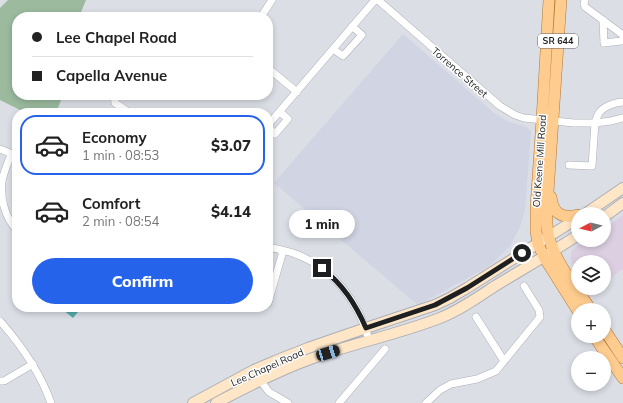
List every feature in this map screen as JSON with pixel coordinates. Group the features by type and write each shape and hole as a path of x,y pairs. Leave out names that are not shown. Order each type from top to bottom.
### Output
{"main road":[{"name":"Old Keene Mill Road","path":"550,0 548,237 562,265 586,303"},
{"name":"Old Keene Mill Road","path":"561,0 548,120 536,207 536,231 538,244 544,257 573,303"},
{"path":"549,184 552,202 557,213 568,217 571,216"},
{"path":"594,207 623,188"},
{"path":"611,212 623,203"},
{"name":"Lee Chapel Road","path":"193,403 254,370 289,355 423,310 445,300 467,288 571,222"},
{"name":"Lee Chapel Road","path":"216,403 260,380 314,358 423,324 449,314 470,303 571,240"},
{"path":"611,340 623,358"},
{"path":"599,343 623,378"}],"street":[{"path":"264,12 272,0"},
{"path":"273,120 375,0"},
{"name":"Torrence Street","path":"378,0 500,106 515,115 524,118 595,123 623,118"},
{"path":"585,0 585,7 623,35"},
{"path":"603,20 604,42 621,41 623,39"},
{"path":"333,49 343,56 362,35 352,26"},
{"path":"273,72 296,92"},
{"path":"115,100 115,103 122,108"},
{"path":"569,165 592,166 595,123 598,114 602,109 617,102 623,102"},
{"path":"273,132 275,134 288,119 280,112"},
{"path":"0,149 12,154"},
{"path":"12,159 3,176 1,194 5,210 12,224"},
{"path":"273,248 297,254 322,268 334,278 350,297 366,328 369,340"},
{"path":"273,286 283,251"},
{"path":"426,403 440,390 451,384 477,379 496,371 540,317 539,310 524,286"},
{"path":"476,317 504,361"},
{"path":"0,321 20,344 33,364 51,403"},
{"path":"339,403 385,349"},
{"path":"0,381 4,381 33,364"},
{"path":"254,370 269,392 288,403"}],"shaded area":[{"path":"403,34 494,113 509,122 527,127 531,132 525,210 520,227 510,246 488,267 418,305 274,183"},
{"path":"623,215 623,269 611,277 611,255 571,255 572,250 576,247 611,247 611,223"}],"green space":[{"path":"8,0 86,0 81,12 12,12 12,100 61,100 58,108 16,108 0,100 0,8"}],"water":[{"path":"66,312 78,312 73,318"}],"route":[{"path":"322,268 334,278 350,297 366,328 423,310 450,298 522,253"}]}
